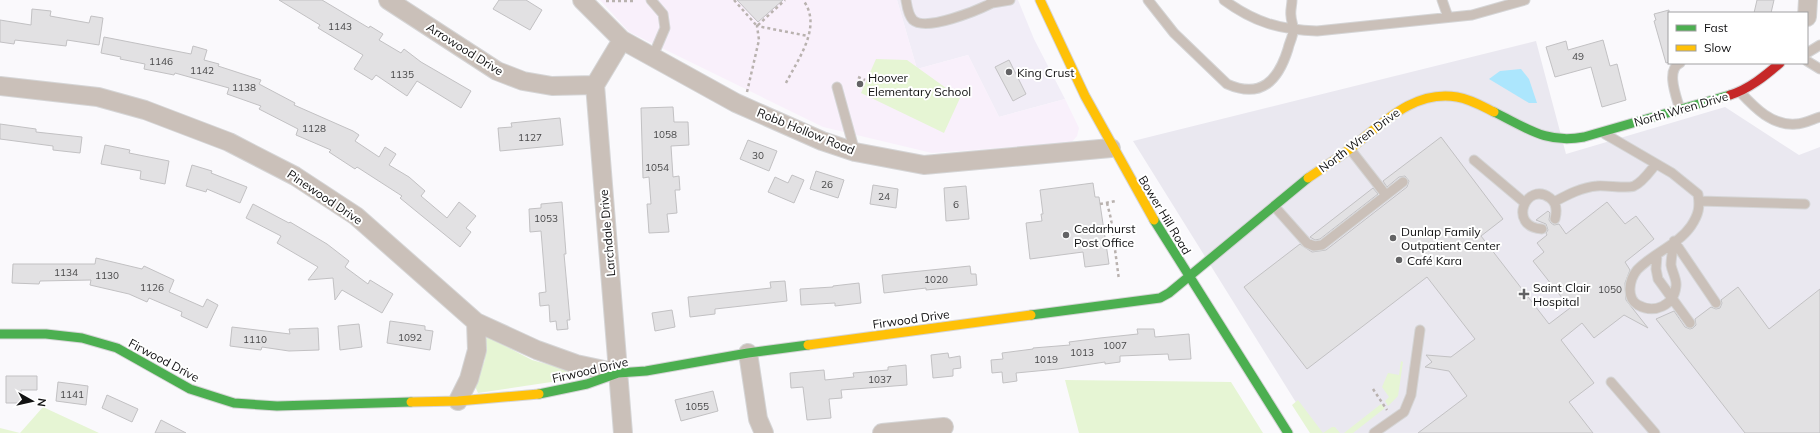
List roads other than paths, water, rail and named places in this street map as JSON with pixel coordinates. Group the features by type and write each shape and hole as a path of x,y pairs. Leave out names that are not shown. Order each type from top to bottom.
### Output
{"street":[{"name":"Arrowood Drive","path":"388,0 497,71 524,81 552,86 595,85"},
{"name":"Robb Hollow Road","path":"582,0 622,40 736,103 822,141 855,152 924,165 1111,148"},
{"name":"Bower Hill Road","path":"1040,0 1051,29 1111,148 1188,277 1223,329 1288,433"},
{"path":"1807,12 1808,0"},
{"path":"595,85 622,40"},
{"name":"North Wren Drive","path":"1188,277 1308,178 1350,149 1397,111 1417,101 1436,97 1457,97 1476,102 1545,137 1567,140 1680,110 1740,92 1767,75 1779,64"},
{"name":"Larchdale Drive","path":"595,85 623,433"},
{"name":"Pinewood Drive","path":"0,86 98,97 145,110 229,142 296,176 356,216 476,322 537,350 576,364 618,373"},
{"name":"Firwood Drive","path":"0,334 46,334 82,338 117,348 190,390 234,403 276,406 458,401 537,394 587,384 618,373 646,371 748,353 1160,298 1169,293 1188,277"},
{"path":"458,401 469,379 478,350 476,322"},
{"path":"748,353 758,419 764,433"},
{"path":"882,433 944,427"}],"lane":[{"path":"651,0 663,14 665,28 653,56"},
{"path":"906,0 910,16 914,21 923,25 977,11 992,2 1010,0"},
{"path":"1148,0 1174,33 1227,84 1237,88 1249,90 1260,88 1270,82 1278,74 1284,63 1293,30 1290,15 1292,0"},
{"path":"1224,0 1240,12 1262,23 1293,30 1317,31 1472,15 1493,4 1525,0"},
{"path":"1442,0 1448,17"},
{"path":"1808,52 1820,45"},
{"path":"1808,62 1820,70"},
{"path":"1678,64 1676,65 1672,76 1680,110"},
{"path":"837,87 855,152"},
{"path":"1740,92 1758,112 1780,123 1796,124 1820,117"},
{"path":"1600,132 1688,184 1698,194 1700,209 1691,226 1637,271 1632,280 1630,290 1632,299 1636,304 1647,310 1656,310 1666,305 1671,300 1676,285 1671,265 1674,241"},
{"path":"1350,149 1386,195"},
{"path":"1474,160 1525,203"},
{"path":"1554,202 1572,192 1595,186 1610,185 1633,187 1640,182 1656,164"},
{"path":"1274,206 1307,243 1314,246 1322,245 1403,182"},
{"path":"1542,229 1530,226 1522,213 1525,203 1533,196 1544,195 1554,202 1557,213 1555,218"},
{"path":"1699,200 1805,204"},
{"path":"1674,241 1716,303"},
{"path":"1657,255 1656,269 1658,279 1671,300 1690,323"},
{"path":"1374,433 1404,412 1411,395 1420,330"},
{"path":"1611,382 1655,433"}],"water":[{"path":"1521,69 1529,79 1537,103 1529,103 1489,79 1500,71"}],"place":[{"name":"King Crust","path":"1009,72"},
{"name":"Hoover Elementary School","path":"860,84"},
{"name":"Cedarhurst Post Office","path":"1066,235"},
{"name":"Dunlap Family Outpatient Center","path":"1393,238"},
{"name":"Café Kara","path":"1399,260"},
{"name":"Saint Clair Hospital","path":"1524,294"}]}
